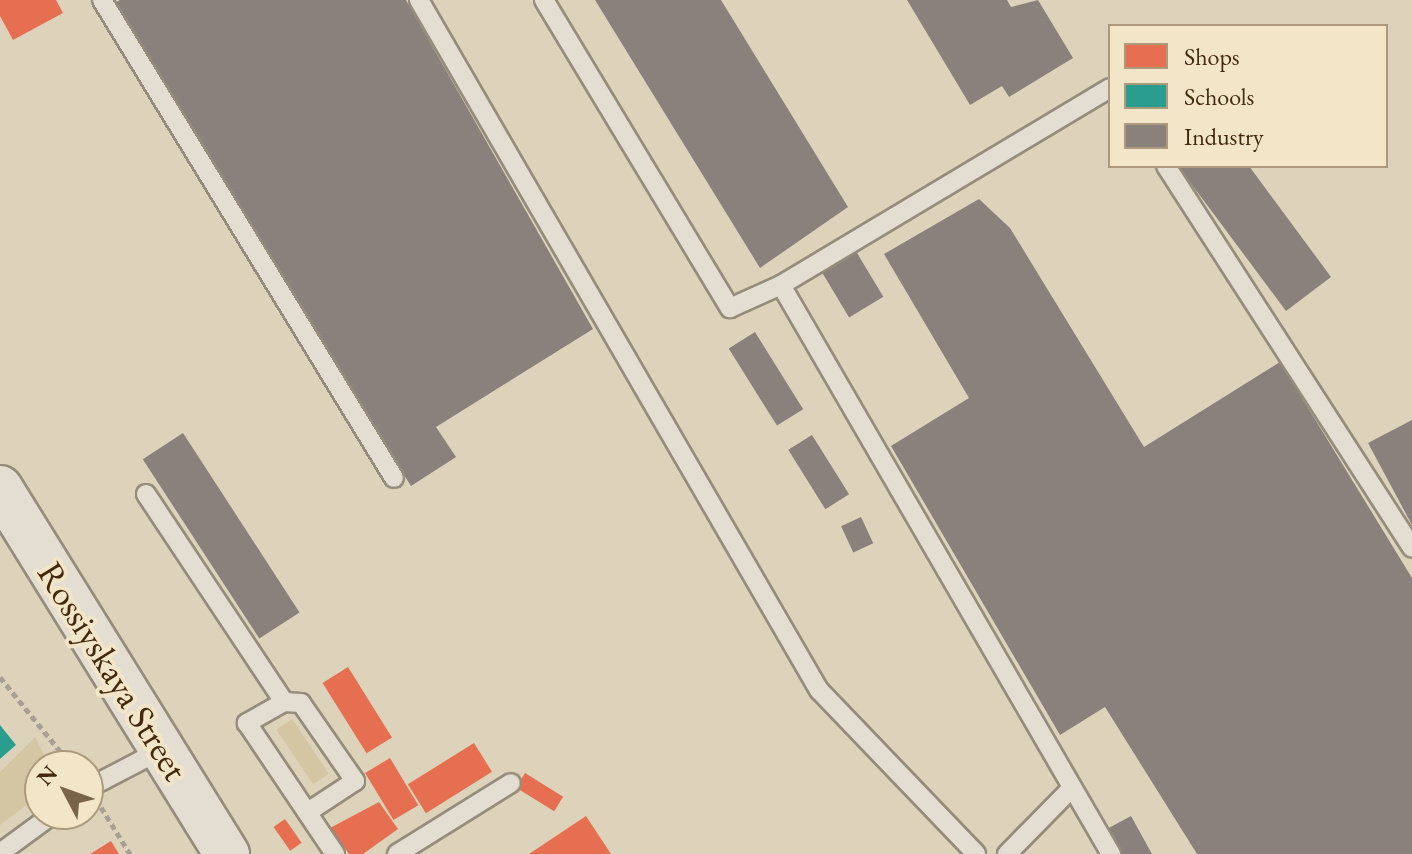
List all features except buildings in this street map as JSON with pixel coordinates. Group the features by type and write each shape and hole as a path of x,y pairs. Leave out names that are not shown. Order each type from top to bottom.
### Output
{"main road":[{"name":"Rossiyskaya Street","path":"0,488 227,854"}],"lane":[{"path":"102,0 394,478"},
{"path":"419,0 819,690 976,854"},
{"path":"544,0 730,308 781,285 1108,89"},
{"path":"1167,168 1412,547"},
{"path":"781,285 1070,790 1111,854"},
{"path":"146,494 284,702"},
{"path":"308,812 355,781 301,703 284,702 247,723 308,812 331,853"},
{"path":"104,779 161,750"},
{"path":"397,854 511,783"},
{"path":"1007,854 1070,790"},
{"path":"0,853 31,830"}],"path":[{"path":"0,677 59,750"},
{"path":"104,812 130,854"}],"shaded area":[{"path":"292,719 329,774 313,784 276,730"},
{"path":"35,737 42,750 24,750 24,807 0,825 0,772"}]}
